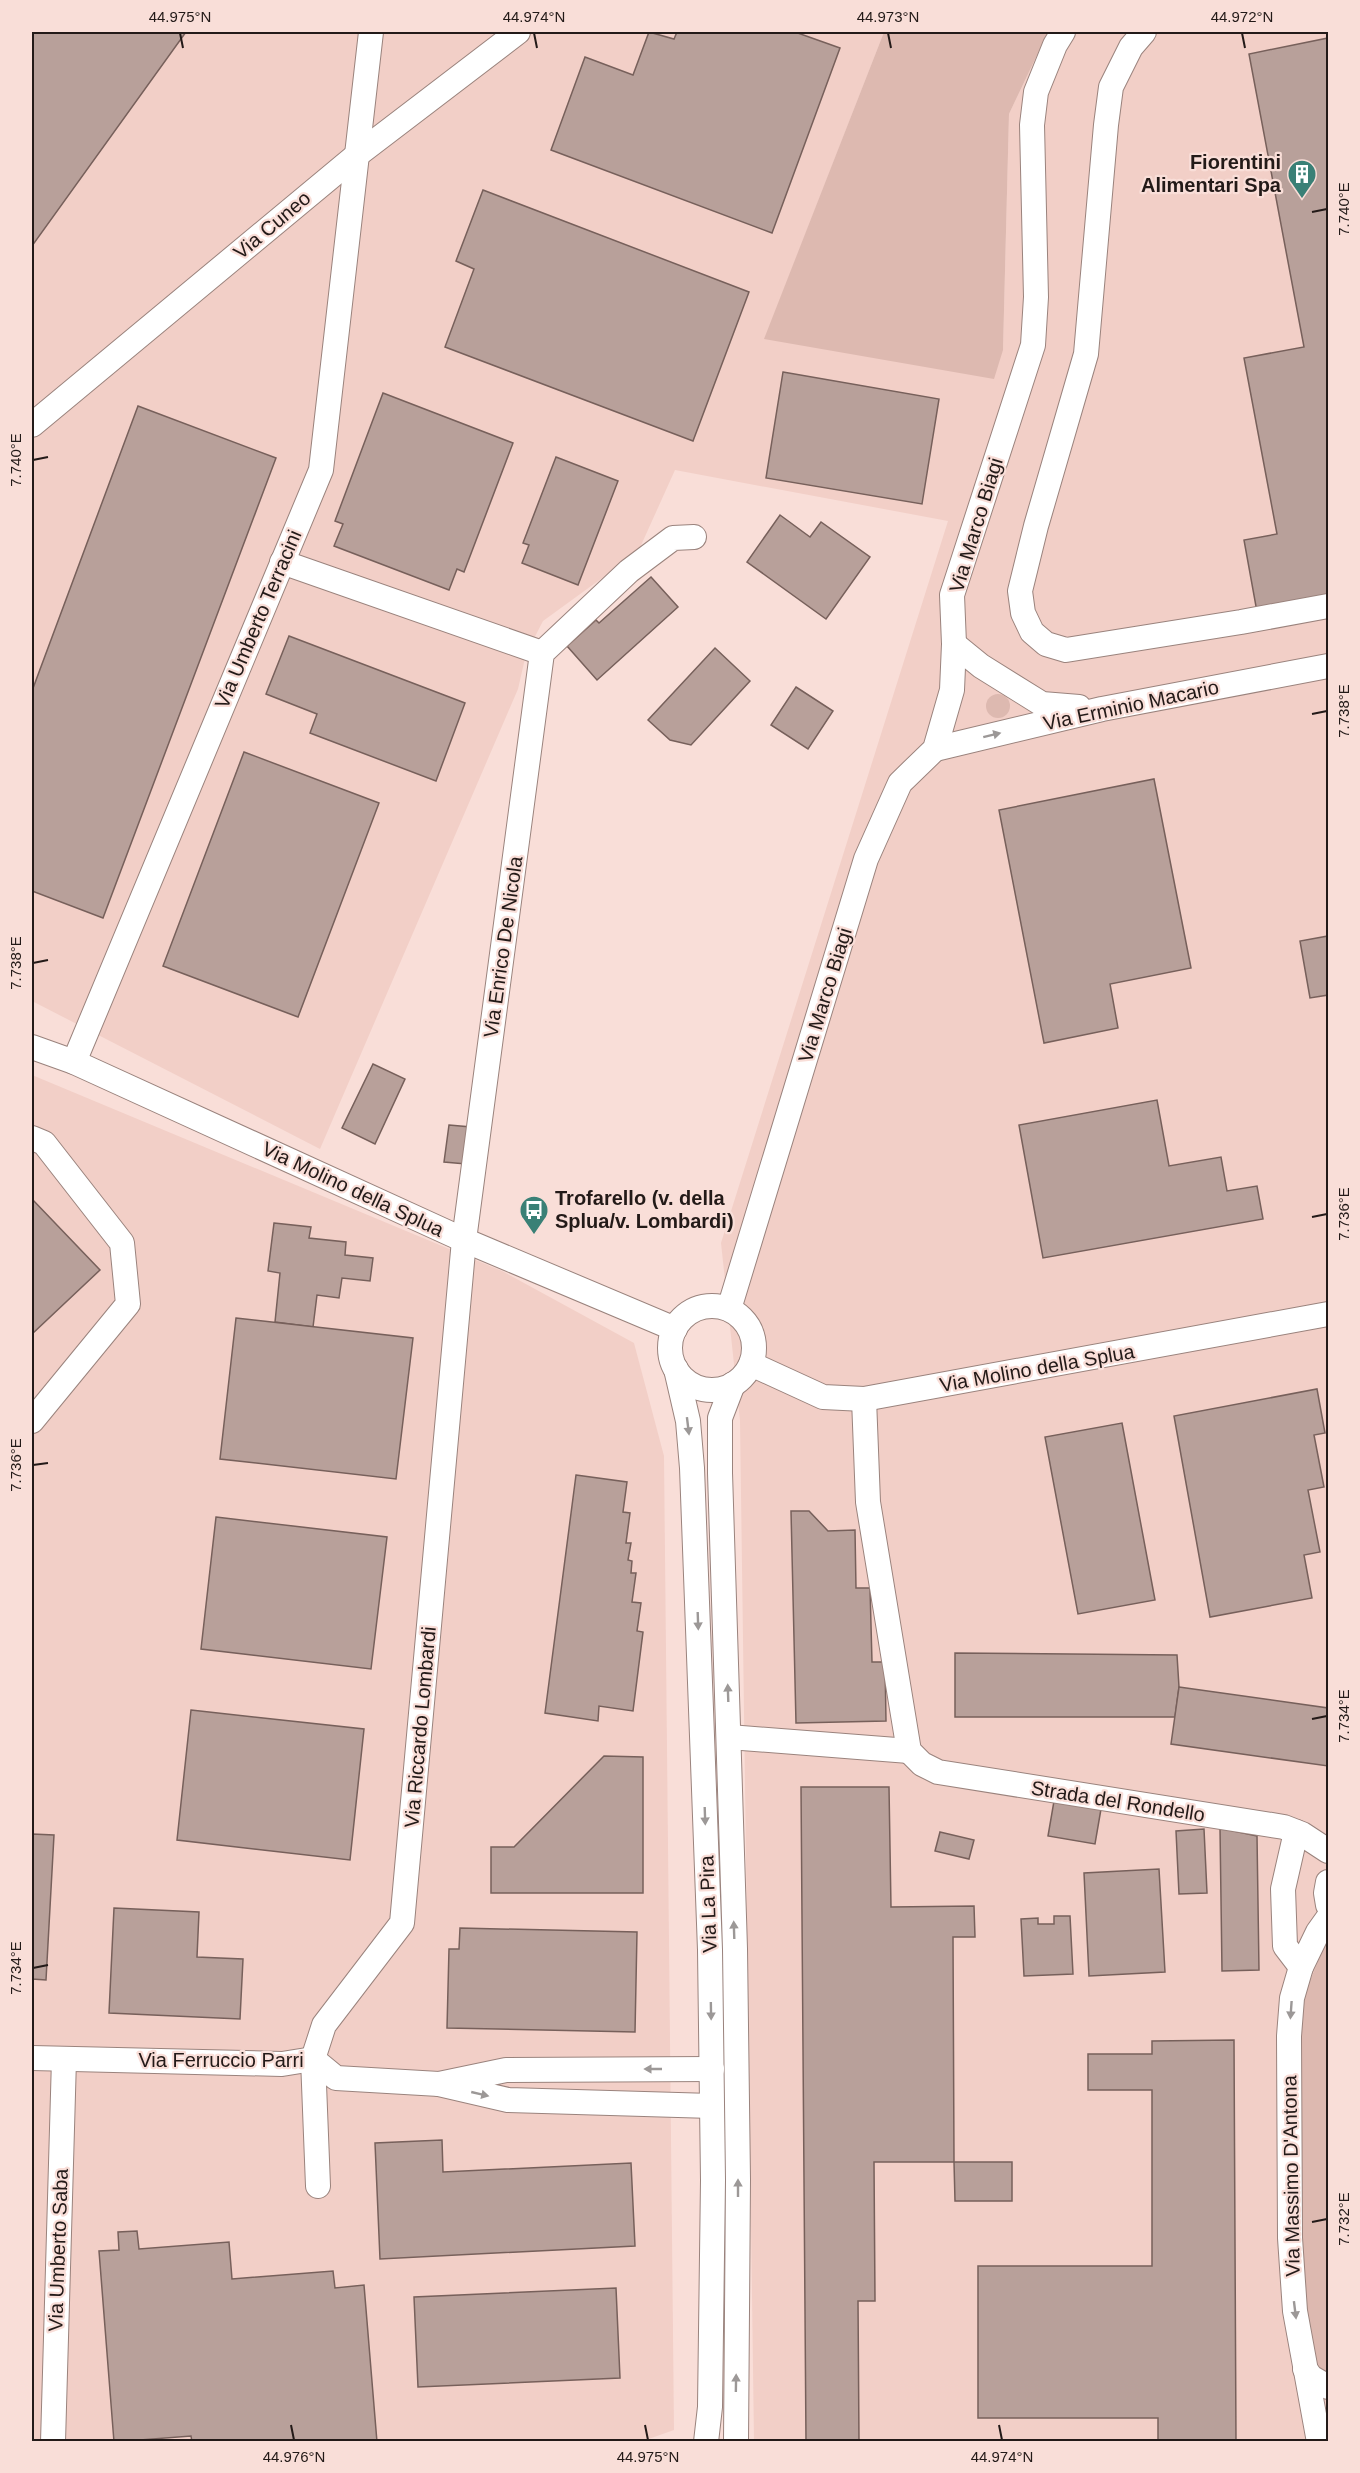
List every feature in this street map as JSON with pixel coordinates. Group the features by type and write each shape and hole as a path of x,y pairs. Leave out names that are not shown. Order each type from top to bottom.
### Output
{"street":[{"name":"Via Umberto Terracini","path":"74,1062 321,470 371,32"},
{"name":"Via Cuneo","path":"32,425 357,155 518,32"},
{"name":"Via Marco Biagi","path":"729,1309 866,859 900,783 935,749 952,690 954,644 952,595 1033,345 1036,297 1032,125 1036,92 1055,45 1063,32"},
{"path":"1144,32 1131,47 1111,87 1086,354 1036,526 1020,591 1023,613 1032,632 1046,644 1066,650 1329,606"},
{"path":"282,562 542,653 629,571 673,538 694,537"},
{"path":"954,644 981,666 1042,704 1102,709"},
{"name":"Via Enrico De Nicola","path":"464,1240 542,653"},
{"name":"Via Erminio Macario","path":"935,749 1102,709 1329,666"},
{"name":"Via Molino della Splua","path":"32,1047 74,1062 464,1240 675,1329"},
{"path":"32,1138 44,1143 122,1243 128,1304 32,1421"},
{"name":"Via Riccardo Lombardi","path":"318,2186 313,2059 324,2025 402,1923 464,1240"},
{"path":"710,1306 729,1309 744,1321 753,1338 754,1351 751,1364 743,1376 733,1384 714,1389 695,1386 684,1379 676,1369 671,1356 671,1342 675,1329 682,1318 692,1311 710,1306"},
{"name":"Via Molino della Splua","path":"751,1364 823,1397 864,1399 1329,1314"},
{"name":"Via La Pira","path":"676,1369 688,1421 692,1468 710,1950 712,2069 710,2407 706,2442"},
{"name":"Via La Pira","path":"733,1384 720,1418 738,2180 736,2442"},
{"path":"729,1737 909,1751 868,1502 864,1399"},
{"name":"Strada del Rondello","path":"909,1751 922,1764 938,1772 1284,1827 1329,1851"},
{"path":"1296,1832 1283,1889 1283,1901 1285,1946 1301,1967"},
{"path":"1329,1882 1326,1893 1329,1905"},
{"name":"Via Massimo D'Antona","path":"1319,2442 1295,2311 1288,2185 1289,2036 1292,1998 1301,1967 1318,1932 1329,1918"},
{"name":"Via Ferruccio Parri","path":"32,2058 282,2064 313,2059 336,2078 439,2084"},
{"name":"Via Umberto Saba","path":"53,2442 64,2059"},
{"path":"579,2069 580,2102"},
{"path":"439,2084 506,2070 712,2069"},
{"path":"439,2084 507,2100 712,2106"},
{"path":"1305,2369 1311,2377 1329,2387"}],"shaded area":[{"path":"32,32 884,32 765,338 1003,350 1009,114 1048,32 1328,32 1328,2441 754,2441 740,1420 721,1243 948,521 675,470 638,552 543,621 526,654 518,689 320,1149 32,1001"},
{"path":"884,32 1048,32 1009,114 1003,350 994,379 764,339"},
{"path":"998,694 1007,697 1010,706 1007,715 998,718 989,715 986,706 989,697"},
{"path":"32,1075 502,1271 634,1343 664,1456 674,2430 640,2442 32,2441"},
{"path":"1328,1938 1328,2380 1315,2364 1298,2249 1296,2040 1306,1990"}],"building":[{"path":"32,32 186,32 32,246"},
{"path":"649,32 674,39 677,32 795,32 840,48 772,233 551,150 585,57 633,75"},
{"name":"Fiorentini Alimentari Spa","path":"1328,38 1328,599 1257,612 1244,540 1277,534 1244,358 1304,347 1249,54"},
{"path":"483,190 749,292 693,441 445,347 474,269 456,261"},
{"path":"783,372 939,399 922,504 766,478"},
{"path":"383,393 513,443 464,572 457,569 449,590 334,546 343,524 335,521"},
{"path":"138,406 276,458 103,918 32,891 32,691"},
{"path":"556,457 618,481 578,585 522,563 529,545 523,543"},
{"path":"780,515 810,537 821,522 870,557 826,619 747,562"},
{"path":"651,577 678,607 597,680 567,646 596,620 599,623"},
{"path":"289,636 465,703 436,781 310,733 317,714 266,694"},
{"path":"715,648 750,681 691,745 670,740 648,720"},
{"path":"796,687 833,711 808,749 771,725"},
{"path":"244,752 379,803 298,1017 163,966"},
{"path":"1154,779 1191,968 1110,984 1118,1028 1044,1043 999,810"},
{"path":"1328,936 1328,995 1310,998 1300,941"},
{"path":"373,1064 405,1079 375,1144 342,1128"},
{"path":"1157,1100 1169,1166 1221,1157 1227,1191 1257,1186 1263,1219 1043,1258 1019,1125"},
{"path":"449,1125 471,1127 466,1164 444,1162"},
{"path":"32,1199 100,1270 32,1334"},
{"path":"274,1223 311,1227 309,1238 346,1242 345,1255 373,1258 370,1281 342,1278 339,1298 317,1295 313,1327 275,1322 280,1273 268,1271"},
{"path":"236,1318 413,1338 396,1479 220,1459"},
{"path":"1317,1389 1325,1433 1314,1435 1324,1487 1308,1490 1320,1552 1304,1555 1312,1598 1210,1617 1174,1416"},
{"path":"1122,1423 1155,1600 1078,1614 1045,1437"},
{"path":"576,1475 627,1482 623,1512 630,1513 626,1543 631,1543 628,1560 632,1561 631,1573 636,1573 632,1602 641,1603 637,1631 643,1632 633,1711 599,1706 598,1721 545,1713"},
{"path":"791,1511 809,1511 828,1531 855,1530 856,1588 870,1588 872,1662 885,1662 886,1721 796,1723"},
{"path":"216,1517 387,1537 371,1669 201,1649"},
{"path":"955,1653 1177,1655 1179,1687 1175,1717 955,1717"},
{"path":"1179,1687 1328,1708 1328,1766 1171,1744"},
{"path":"191,1710 364,1729 350,1860 177,1840"},
{"path":"604,1756 643,1757 643,1893 491,1893 491,1847 514,1847"},
{"path":"801,1787 889,1787 891,1907 974,1906 975,1937 953,1937 954,2162 874,2162 875,2301 858,2301 859,2442 806,2442"},
{"path":"1054,1801 1101,1809 1095,1844 1048,1836"},
{"path":"1220,1828 1257,1836 1259,1970 1222,1971"},
{"path":"1204,1829 1207,1893 1179,1894 1176,1831"},
{"path":"940,1832 974,1840 969,1859 935,1851"},
{"path":"32,1834 54,1835 46,1980 32,1979"},
{"path":"1159,1869 1165,1972 1089,1976 1084,1873"},
{"path":"114,1908 199,1912 197,1957 243,1959 240,2019 109,2013"},
{"path":"1054,1916 1070,1916 1073,1974 1024,1976 1021,1919 1038,1918 1038,1924 1054,1924"},
{"path":"460,1928 637,1932 635,2032 447,2028 449,1949 459,1949"},
{"path":"1234,2040 1236,2442 1158,2442 1158,2418 978,2418 978,2266 1152,2266 1152,2090 1088,2090 1088,2054 1152,2054 1152,2041"},
{"path":"442,2140 443,2172 631,2163 635,2246 380,2259 375,2143"},
{"path":"954,2162 1012,2162 1012,2201 955,2201"},
{"path":"137,2231 139,2249 229,2242 232,2279 333,2271 335,2288 364,2285 377,2442 192,2442 191,2436 114,2442 99,2251 119,2250 118,2232"},
{"path":"616,2288 620,2378 418,2387 414,2297"}],"place":[{"name":"Fiorentini Alimentari Spa","path":"1302,200"},
{"name":"Trofarello (v. della Splua/v. Lombardi)","path":"534,1236"}]}
